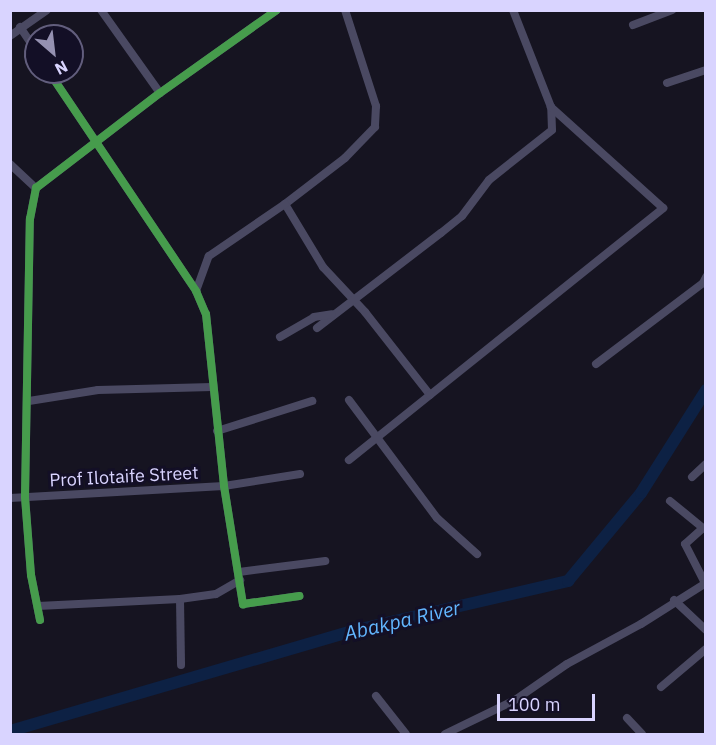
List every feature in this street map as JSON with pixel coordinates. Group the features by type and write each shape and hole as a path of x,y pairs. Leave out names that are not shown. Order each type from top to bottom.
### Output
{"street":[{"path":"10,36 46,10"},
{"path":"101,10 160,93"},
{"path":"40,620 25,497 29,401 30,219 40,186 98,144 160,93 277,10"},
{"path":"195,291 209,256 285,204 345,158 375,127 376,106 345,10"},
{"path":"316,328 462,216 489,180 552,130 551,107 513,10"},
{"path":"633,26 672,10"},
{"path":"20,27 24,33"},
{"path":"667,83 705,70"},
{"path":"57,84 195,291 209,328 217,431 244,606 299,596"},
{"path":"349,460 663,208 551,107"},
{"path":"10,164 40,186"},
{"path":"285,204 323,267 430,395"},
{"path":"596,364 703,283 705,277"},
{"path":"280,338 314,317 334,314"},
{"path":"29,401 99,390 212,387"},
{"path":"349,400 437,518 477,554"},
{"path":"217,431 312,401"},
{"path":"692,477 705,464"},
{"name":"Prof Ilotaife Street","path":"10,498 224,486 300,474"},
{"path":"445,735 515,700 705,583 685,544 703,528 670,501"},
{"path":"38,606 180,599 216,594 240,576 325,561"},
{"path":"180,599 181,665"},
{"path":"674,600 683,613 705,630"},
{"path":"661,687 705,649"},
{"path":"376,696 406,735"},
{"path":"627,718 642,735"}],"waterway":[{"name":"Abakpa River","path":"10,731 356,630 568,581 641,493 706,390"}],"cycle path":[{"path":"40,620 31,575 25,497 30,219 36,188 160,93 277,10"},
{"path":"57,84 196,291 206,314 224,486 243,604 299,596"}]}
